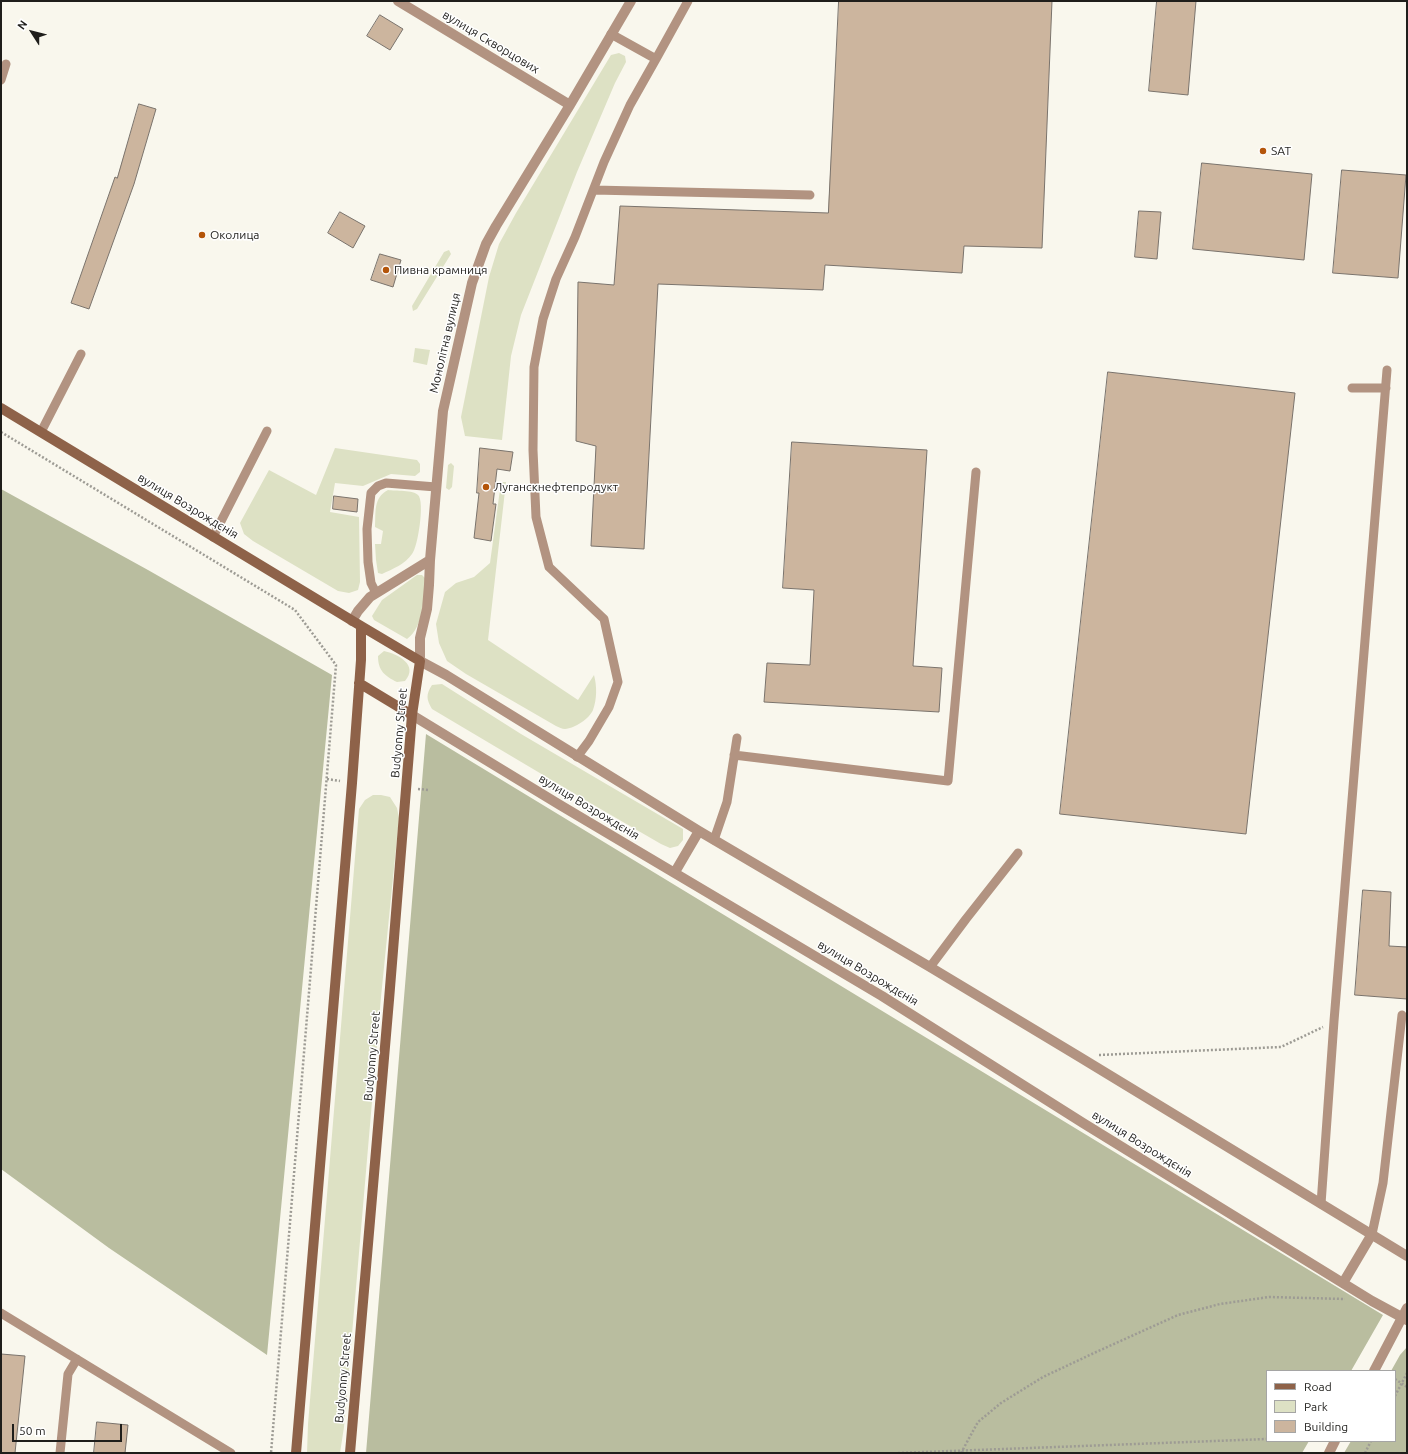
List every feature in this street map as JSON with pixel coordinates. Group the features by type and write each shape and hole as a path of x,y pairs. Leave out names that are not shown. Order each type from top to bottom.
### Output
{"main road":[{"name":"вулиця Возрождєнія","path":"1,408 420,661"},
{"path":"296,1453 352,783 359,683 357,624"},
{"name":"Budyonny Street","path":"350,1453 390,992 412,715 420,661"},
{"name":"вулиця Возрождєнія","path":"359,683 412,715"}],"street":[{"name":"вулиця Скворцових","path":"398,1 570,106"},
{"name":"Монолітна вулиця","path":"420,661 420,638 427,609 443,411 459,337 479,261 492,232 570,106 631,1"},
{"path":"357,624 363,604 376,593 430,560"},
{"name":"вулиця Возрождєнія","path":"420,661 446,675 698,831 930,966 1407,1256"},
{"name":"вулиця Возрождєнія","path":"412,715 560,805 882,996 1077,1119 1404,1319"},
{"path":"675,872 698,831"},
{"path":"1343,1283 1372,1234"},
{"path":"1375,1370 1404,1319 1407,1308"},
{"path":"1329,1453 1334,1442"}],"lane":[{"path":"577,757 589,741 609,707 618,682 604,619 549,567 536,517 533,450 534,367 544,319 556,279 594,190 604,162 630,105 688,1"},
{"path":"611,34 656,59"},
{"path":"1,80 6,64"},
{"path":"594,190 810,195"},
{"path":"41,432 81,354"},
{"path":"1321,1204 1334,1021 1387,370"},
{"path":"1352,388 1386,388"},
{"path":"213,537 267,431"},
{"path":"734,755 948,781 976,472"},
{"path":"376,593 371,583 368,562 367,529 371,493 378,486 386,483 436,487"},
{"path":"714,840 727,802 737,738"},
{"path":"930,966 1018,853"},
{"path":"1372,1234 1382,1183 1402,1015"},
{"path":"1,1313 231,1453"},
{"path":"60,1453 68,1374 77,1359"}],"path":[{"path":"1,432 295,610 336,665 271,1453"},
{"path":"1078,1056 1281,1047 1334,1021"},
{"path":"962,1452 978,1422 1000,1403 1043,1377 1178,1315 1220,1304 1269,1297 1350,1299"},
{"path":"1396,1394 1407,1373"},
{"path":"1396,1380 1407,1387"},
{"path":"898,1453 962,1452 1266,1439"},
{"path":"1365,1453 1370,1442"}],"green space":[{"path":"619,53 625,56 626,62 615,83 577,172 521,315 511,356 502,440 465,436 461,417 489,277 499,244 611,55"},
{"path":"449,250 451,254 417,309 413,311 412,306 444,252"},
{"path":"415,348 430,350 427,365 413,362"},
{"path":"335,448 417,460 420,464 420,472 415,476 391,474 363,486 335,483 330,512 359,517 360,582 358,590 349,593 338,591 253,541 244,534 240,523 269,470 316,495"},
{"path":"451,463 454,466 452,487 449,490 446,488 448,465"},
{"path":"501,482 506,482 488,640 578,700 594,675 596,692 593,710 585,720 569,728 564,729 556,726 466,674 447,661 439,643 436,624 445,592 456,583 474,577 490,563"},
{"path":"1,489 148,570 332,675 267,1355 109,1248 1,1169"},
{"path":"388,490 409,491 416,493 420,499 421,514 416,543 412,554 402,563 382,574 378,573 375,544 381,544 383,531 375,527 376,506 383,493"},
{"path":"417,575 422,575 425,578 422,611 417,627 413,634 407,639 374,620 372,616 382,600"},
{"path":"384,651 395,655 405,661 408,665 410,670 405,681 397,682 389,678 383,672 379,666 378,656"},
{"path":"442,684 521,734 683,829 683,840 678,846 670,848 661,844 432,709 428,699 429,691 432,685"},
{"path":"426,734 1383,1315 1352,1370 1266,1370 1266,1442 1308,1442 1302,1453 366,1453"},
{"path":"373,795 390,797 397,808 399,818 381,997 344,1427 340,1453 307,1453 308,1424 359,809 365,800"},
{"path":"1407,1347 1407,1453 1344,1453 1350,1442 1396,1442 1396,1370 1392,1370 1400,1355"}],"building":[{"path":"839,1 1052,1 1042,248 964,246 962,273 825,265 823,290 658,284 644,549 591,546 596,446 576,441 578,282 614,285 620,206 828,213"},
{"path":"1157,1 1196,1 1188,95 1149,91"},
{"path":"380,15 403,29 390,50 367,36"},
{"path":"139,104 156,109 134,184 89,309 71,303 115,177 117,178"},
{"path":"1202,163 1312,174 1304,260 1193,249"},
{"path":"1342,170 1406,175 1398,278 1333,273"},
{"path":"1139,211 1161,212 1157,259 1135,257"},
{"path":"340,212 365,226 353,248 328,233"},
{"name":"Пивна крамниця","path":"380,254 401,260 393,287 371,280"},
{"path":"1108,372 1295,393 1246,834 1060,814"},
{"path":"792,442 927,450 913,666 942,668 939,712 764,702 767,663 810,665 814,590 783,588"},
{"path":"480,448 513,452 510,471 497,469 493,504 496,504 491,541 474,538 479,493 477,493"},
{"path":"334,496 358,499 357,512 333,509"},
{"path":"1363,890 1391,892 1389,946 1407,947 1407,999 1355,995"},
{"path":"1,1354 25,1356 15,1453 1,1453"},
{"path":"97,1422 128,1425 125,1453 94,1453"}],"place":[{"name":"SAT","path":"1263,151"},
{"name":"Околица","path":"202,235"},
{"name":"Пивна крамниця","path":"386,270"},
{"name":"Луганскнефтепродукт","path":"486,487"}]}
